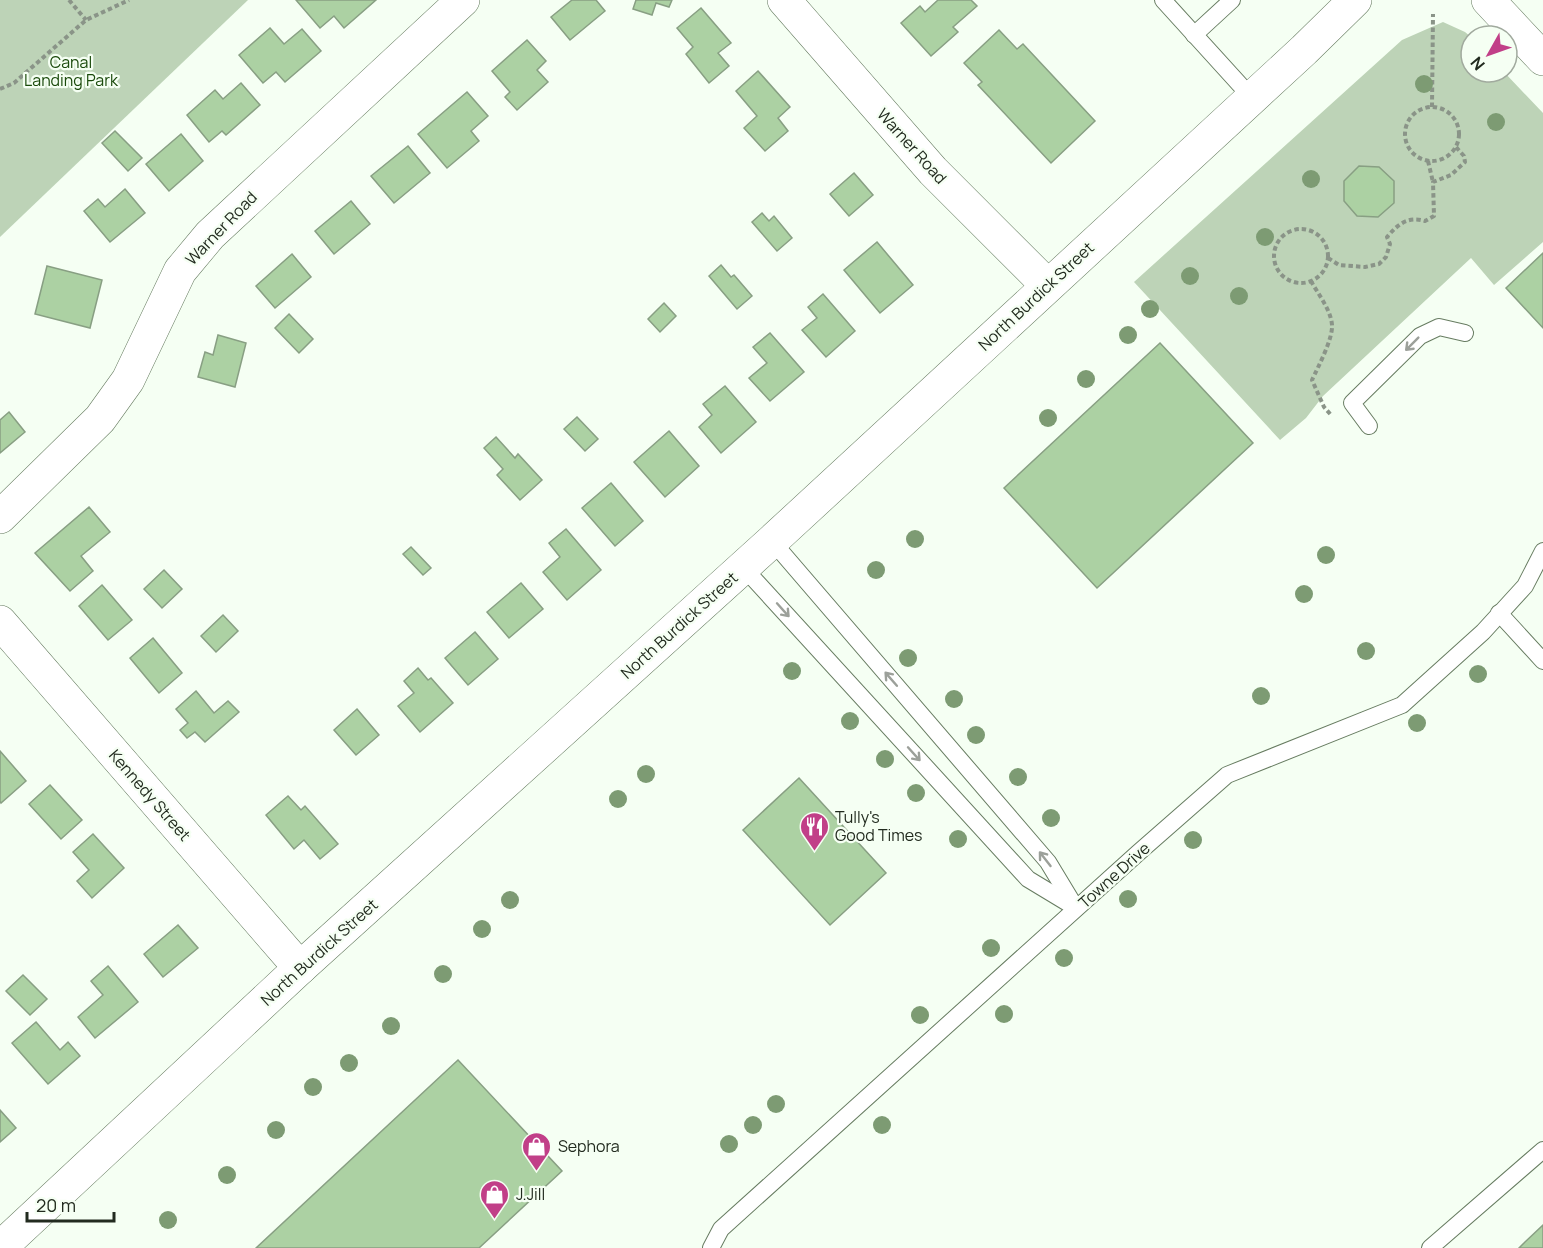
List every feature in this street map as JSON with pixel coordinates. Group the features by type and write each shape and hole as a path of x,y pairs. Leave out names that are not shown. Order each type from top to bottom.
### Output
{"street":[{"name":"Warner Road","path":"0,517 105,411 128,380 180,271 210,235 463,0"},
{"name":"Warner Road","path":"784,0 933,171 1047,285"},
{"name":"North Burdick Street","path":"0,1248 300,968 772,541 1355,0"},
{"path":"1488,0 1543,59"},
{"name":"Kennedy Street","path":"0,622 300,968"}],"lane":[{"path":"1163,0 1252,98"},
{"path":"1194,35 1232,0"},
{"path":"1369,426 1352,404 1420,336 1439,327 1465,333"},
{"path":"772,541 1048,862 1076,908"},
{"name":"Towne Drive","path":"711,1248 722,1229 1076,908 1227,775 1402,705 1483,632 1525,586 1543,551"},
{"path":"743,567 1028,879 1076,908"},
{"path":"1499,613 1543,661"},
{"path":"1430,1248 1543,1150"}],"path":[{"path":"69,0 86,20"},
{"path":"0,89 14,83 86,20 129,0"},
{"path":"1432,107 1433,14"},
{"path":"1432,107 1449,113 1459,129 1459,138 1456,147 1444,159 1428,161 1419,159 1412,153 1405,137 1405,128 1415,113 1432,107"},
{"path":"1433,182 1451,175 1465,162 1464,156 1456,147"},
{"path":"1328,258 1339,266 1365,267 1379,264 1386,257 1390,244 1388,237 1393,230 1405,221 1414,218 1425,221 1434,216 1433,182 1428,161"},
{"path":"1304,229 1312,231 1325,244 1328,258 1326,267 1319,276 1311,281 1294,282 1285,278 1278,271 1275,249 1278,241 1292,231 1304,229"},
{"path":"1311,281 1326,306 1333,326 1325,354 1312,380 1324,407 1332,415"}],"green space":[{"name":"Canal Landing Park","path":"0,0 248,0 0,237"},
{"path":"1443,22 1459,29 1459,84 1515,84 1543,113 1543,242 1494,285 1471,258 1323,396 1306,418 1280,440 1134,282 1402,40"}],"building":[{"path":"296,0 376,0 344,28 334,16 320,28"},
{"path":"572,0 596,0 605,11 570,40 551,17"},
{"path":"636,0 672,0 669,7 656,3 652,15 633,9"},
{"path":"938,0 971,0 977,6 953,27 958,32 931,56 901,23 920,6 925,12"},
{"path":"701,8 731,43 718,53 729,66 709,83 686,54 693,47 677,28"},
{"path":"270,28 284,44 302,29 321,51 285,82 276,72 263,83 239,55"},
{"path":"999,30 1017,49 1023,44 1095,121 1051,163 978,85 982,82 964,63"},
{"path":"527,40 546,61 537,70 548,82 517,110 505,97 510,92 492,71"},
{"path":"758,71 790,107 778,118 788,131 765,151 744,128 757,116 736,91"},
{"path":"241,83 260,105 226,135 222,131 209,142 187,115 215,90 223,99"},
{"path":"467,92 488,116 471,131 479,141 447,168 418,134"},
{"path":"115,131 142,158 128,171 102,143"},
{"path":"181,134 203,161 169,191 146,164"},
{"path":"408,146 430,173 394,203 371,176"},
{"path":"1359,166 1379,167 1394,181 1394,203 1378,217 1357,216 1344,201 1344,181"},
{"path":"854,173 873,195 849,216 830,194"},
{"path":"125,189 145,213 110,242 84,211 98,199 105,207"},
{"path":"351,201 370,224 334,254 315,231"},
{"path":"762,213 769,221 774,216 792,238 777,251 752,222"},
{"path":"877,242 913,285 880,313 844,270"},
{"path":"1543,253 1543,328 1506,288"},
{"path":"292,254 311,277 275,308 256,286"},
{"path":"721,265 731,277 734,275 752,296 737,309 709,276"},
{"path":"47,266 102,280 90,328 35,314"},
{"path":"823,294 855,331 826,357 802,330 817,318 808,307"},
{"path":"664,303 676,316 660,332 648,319"},
{"path":"289,314 313,339 299,353 275,328"},
{"path":"770,333 804,372 770,401 749,378 767,363 753,347"},
{"path":"218,335 246,343 235,387 198,377 205,352 213,355"},
{"path":"1160,343 1253,443 1097,588 1004,488"},
{"path":"725,386 756,422 721,453 699,427 712,415 703,404"},
{"path":"9,412 25,432 0,453 0,420"},
{"path":"577,417 598,439 585,451 564,429"},
{"path":"669,431 699,466 665,497 634,462"},
{"path":"496,437 515,458 518,454 542,480 520,500 497,475 503,469 484,448"},
{"path":"611,483 643,521 615,546 582,508"},
{"path":"89,507 110,532 81,556 93,571 70,591 35,553"},
{"path":"566,529 601,570 567,600 543,572 560,557 549,543"},
{"path":"411,547 431,568 423,575 403,554"},
{"path":"164,570 182,589 162,608 144,589"},
{"path":"521,583 543,609 509,638 487,612"},
{"path":"102,585 132,620 108,640 79,606"},
{"path":"223,615 238,631 216,652 201,636"},
{"path":"475,632 498,659 468,685 445,658"},
{"path":"153,638 182,673 159,693 130,658"},
{"path":"418,668 428,680 431,678 453,703 420,732 398,706 414,693 404,681"},
{"path":"196,691 214,713 228,701 239,712 205,742 195,732 187,738 180,730 188,723 176,709"},
{"path":"357,709 379,735 356,755 334,730"},
{"path":"0,751 26,781 1,803 0,801"},
{"name":"Tully's Good Times","path":"799,778 886,873 830,925 743,830"},
{"path":"50,785 82,820 61,839 29,804"},
{"path":"288,796 301,810 305,806 338,844 320,859 304,840 294,849 266,815"},
{"path":"93,834 124,868 92,898 77,881 89,870 73,852"},
{"path":"178,925 198,948 163,977 144,954"},
{"path":"108,966 138,1002 95,1038 78,1017 103,995 91,981"},
{"path":"23,975 47,999 30,1015 6,991"},
{"path":"36,1022 60,1050 68,1042 80,1056 48,1084 12,1043"},
{"path":"458,1060 562,1171 479,1248 256,1248"},
{"path":"0,1110 16,1128 0,1142"},
{"path":"1543,1225 1543,1248 1519,1248 1525,1242"}],"place":[{"name":"Tully's Good Times","path":"814,852"},
{"name":"Sephora","path":"537,1172"},
{"name":"J.Jill","path":"495,1220"}]}
